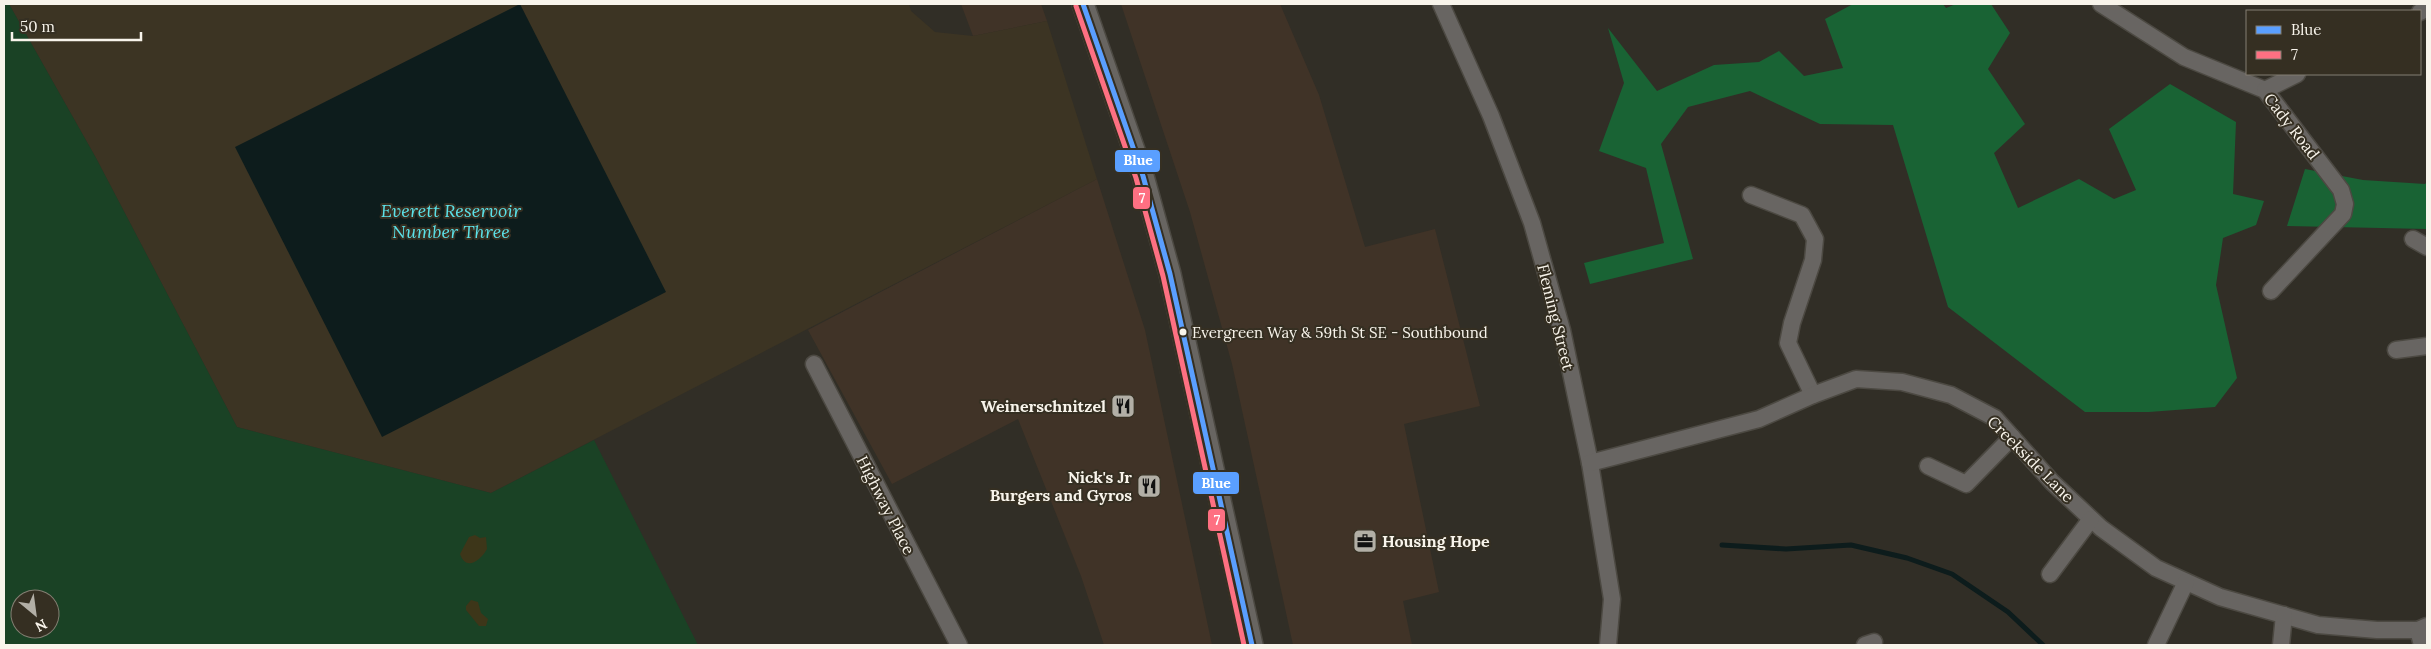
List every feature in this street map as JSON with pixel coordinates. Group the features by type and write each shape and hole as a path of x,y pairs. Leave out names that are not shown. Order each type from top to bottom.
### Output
{"main road":[{"path":"1083,4 1143,176 1170,274 1252,645"}],"street":[{"name":"Fleming Street","path":"1440,4 1491,116 1532,223 1562,330 1590,463 1612,598 1608,645"},
{"name":"Cady Road","path":"2101,4 2184,57 2265,90 2341,190 2345,204 2343,214 2271,290"},
{"path":"2265,90 2295,75"},
{"path":"1751,195 1802,214 1815,239 1813,260 1792,323 1788,343 1813,395"},
{"path":"2396,350 2427,346"},
{"name":"Highway Place","path":"814,364 959,645"},
{"name":"Creekside Lane","path":"1590,463 1759,419 1813,395 1856,380 1902,382 1951,395 1995,418 2052,482 2092,519 2156,568 2220,597 2318,625 2422,634"},
{"path":"1928,466 1966,484 2012,437"},
{"path":"2050,574 2092,519"},
{"path":"2156,645 2186,582"},
{"path":"2281,645 2284,615"}],"shaded area":[{"path":"9,4 909,4 911,11 935,32 973,36 1047,21 1097,179 491,493 237,427 96,158"},
{"path":"961,4 1041,4 1047,21 973,36"},
{"path":"1121,4 1280,4 1319,95 1365,247 1435,229 1480,406 1404,424 1439,592 1403,601 1412,645 1293,645 1232,364 1190,212"},
{"path":"1097,179 1145,330 1212,645 1104,645 1081,576 1018,419 892,484 808,330"}],"green space":[{"path":"4,4 9,4 96,158 237,427 491,493 594,440 698,645 4,645"},
{"path":"1853,4 1943,4 1946,8 1956,4 1991,4 2010,33 1988,69 2025,124 1994,153 2018,208 2079,179 2114,199 2136,190 2109,129 2170,84 2236,122 2233,194 2264,201 2256,225 2223,238 2216,285 2237,378 2215,407 2149,412 2085,412 1948,307 1893,125 1820,124 1750,91 1688,107 1661,144 1693,259 1590,284 1584,263 1664,243 1646,168 1599,151 1624,83 1608,28 1657,91 1714,65 1759,62 1779,51 1804,76 1843,68 1825,19"},
{"path":"2305,169 2363,180 2425,184 2427,182 2427,229 2287,226"}],"sand":[{"path":"475,535 480,538 486,537 487,549 474,562 466,562 460,554 469,537"},
{"path":"471,600 478,602 481,613 488,619 486,626 479,626 466,610 466,606"}],"water":[{"name":"Everett Reservoir Number Three","path":"520,4 666,292 382,437 235,147"}],"waterway":[{"path":"1722,545 1786,549 1851,545 1907,558 1952,574 2008,612 2043,645"}],"transit line":[{"name":"Blue","path":"1083,4 1143,176 1170,274 1252,645"},
{"name":"7","path":"1076,6 1136,178 1163,276 1244,645"}],"place":[{"name":"Evergreen Way & 59th St SE - Southbound","path":"1183,332"},
{"name":"Weinerschnitzel","path":"1123,406"},
{"name":"Nick's Jr Burgers and Gyros","path":"1149,486"},
{"name":"Housing Hope","path":"1365,541"}]}
